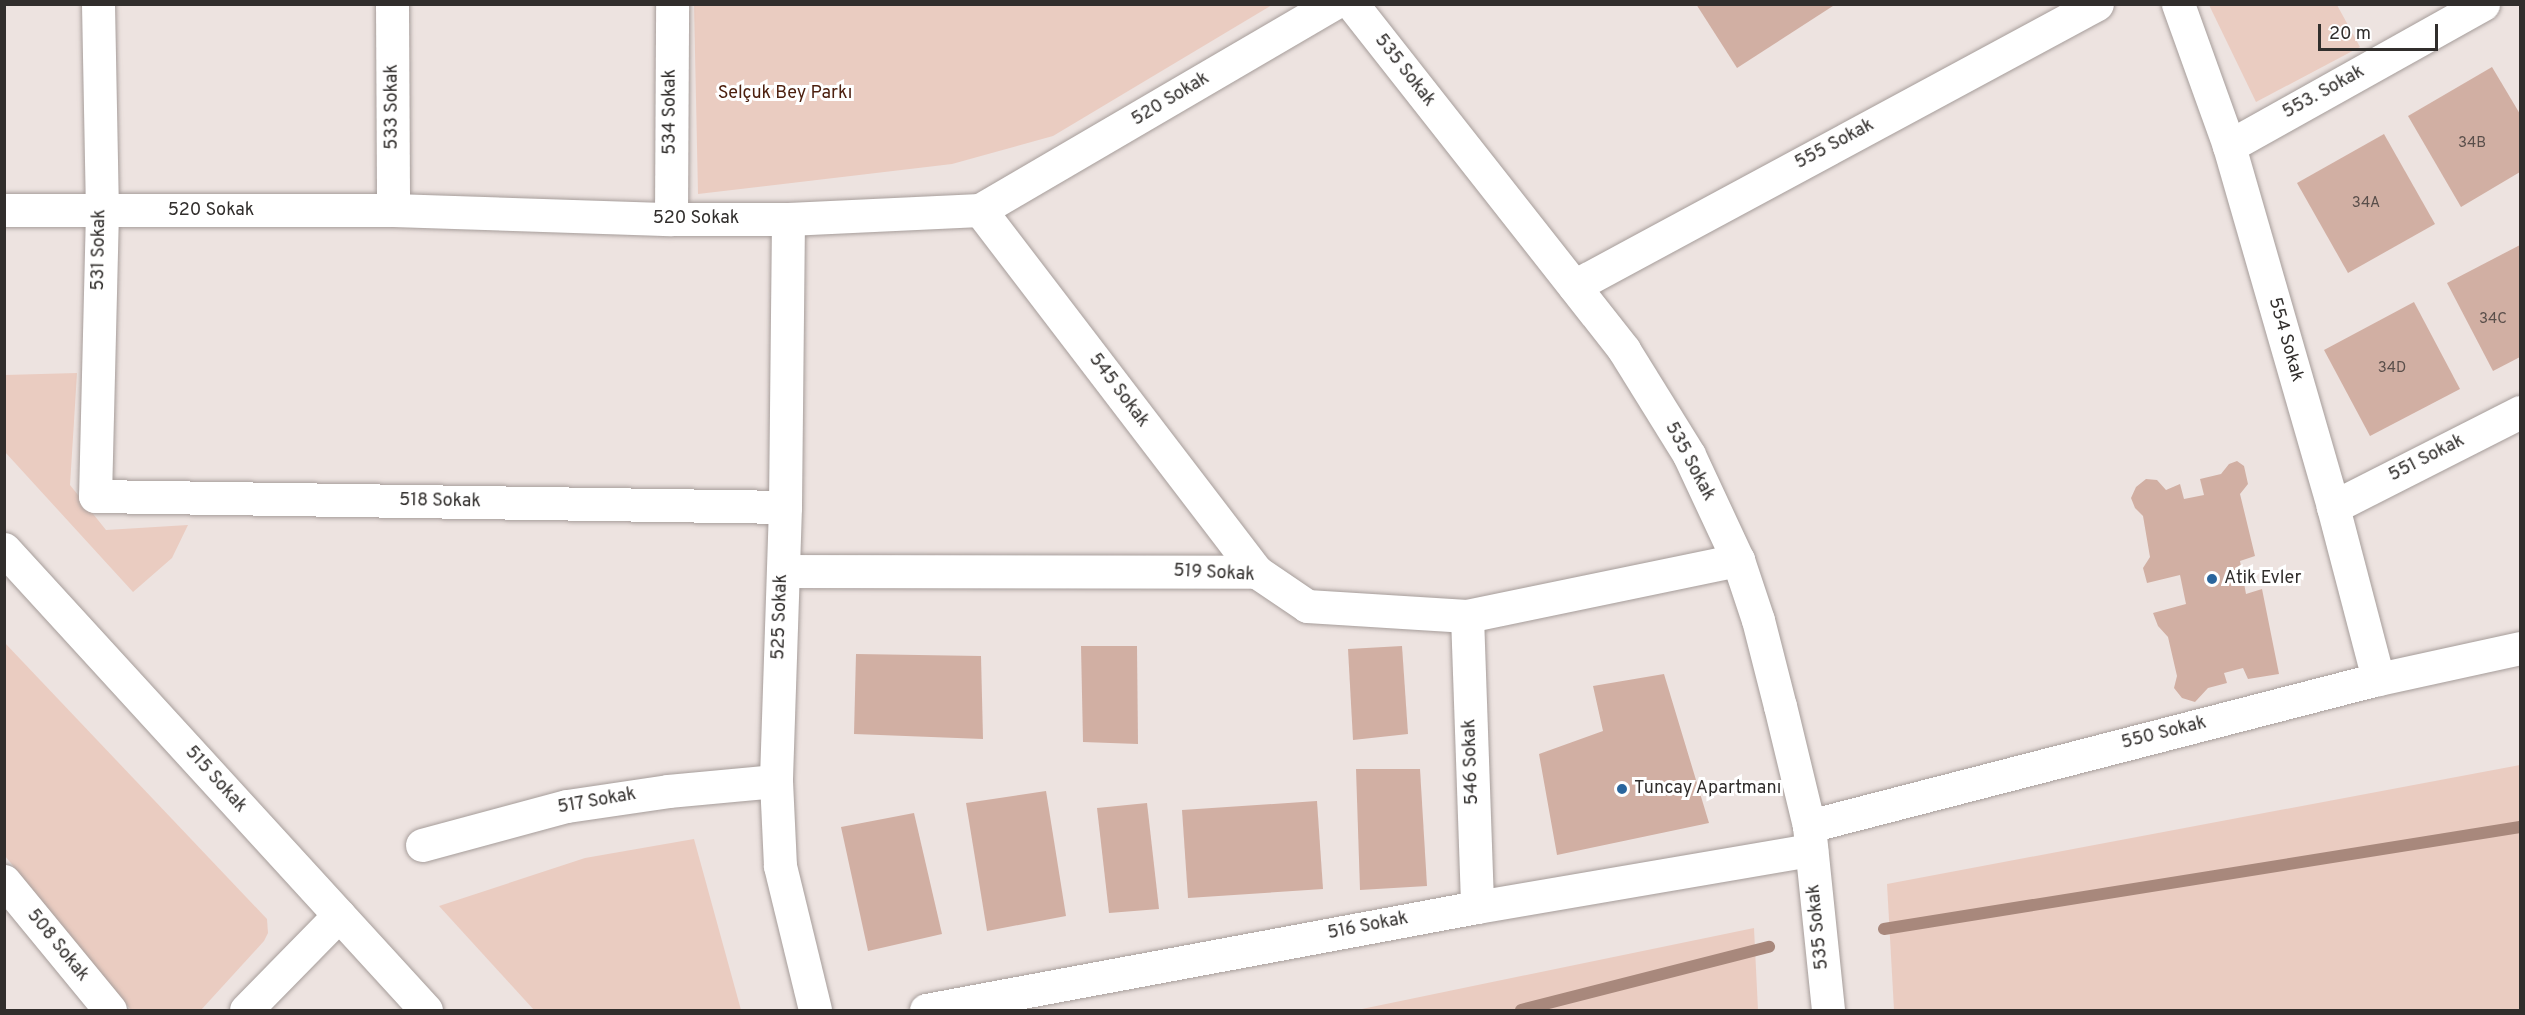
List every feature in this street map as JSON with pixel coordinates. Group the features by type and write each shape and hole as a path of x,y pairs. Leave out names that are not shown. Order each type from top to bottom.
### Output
{"street":[{"name":"531 Sokak","path":"95,496 102,211 98,4"},
{"name":"533 Sokak","path":"392,4 393,210"},
{"name":"534 Sokak","path":"671,219 672,4"},
{"name":"520 Sokak","path":"4,210 393,210 671,219 788,219 980,210 1333,4"},
{"name":"535 Sokak","path":"1352,4 1624,350 1689,455 1738,560 1758,620 1810,838 1828,1011"},
{"name":"555 Sokak","path":"1574,286 2097,4"},
{"name":"554 Sokak","path":"2178,4 2229,146 2333,507 2378,679"},
{"name":"553. Sokak","path":"2229,146 2482,4"},
{"name":"545 Sokak","path":"980,210 1257,572"},
{"name":"525 Sokak","path":"788,219 785,507 776,780 780,866 814,1011"},
{"name":"551 Sokak","path":"2333,507 2520,412"},
{"name":"518 Sokak","path":"95,496 785,507"},
{"name":"515 Sokak","path":"4,549 426,1011"},
{"name":"519 Sokak","path":"783,571 1257,572 1307,606 1467,616 1738,560"},
{"name":"546 Sokak","path":"1467,616 1477,907"},
{"name":"550 Sokak","path":"1810,838 2378,679 2520,648"},
{"name":"517 Sokak","path":"422,845 567,806 668,790 776,780"},
{"name":"516 Sokak","path":"926,1011 1477,907 1810,838"},
{"name":"508 Sokak","path":"4,881 110,1011"},
{"path":"246,1011 339,915"}],"green space":[{"name":"Selçuk Bey Parkı","path":"694,4 1272,5 1053,136 952,164 698,194"},
{"path":"2209,5 2337,5 2360,47 2256,102"},
{"path":"77,373 70,485 106,530 188,525 172,558 133,592 5,452 5,375"},
{"path":"4,642 267,919 268,933 264,941 201,1010 131,1010 5,856"},
{"path":"2520,765 2520,1010 1894,1010 1887,884"},
{"path":"694,839 741,1010 534,1010 439,906 585,858"},
{"path":"1754,928 1758,1010 1357,1010"}],"building":[{"path":"1696,4 1836,4 1737,68"},
{"path":"2492,67 2520,114 2520,172 2461,207 2408,116"},
{"path":"2384,134 2435,224 2348,273 2297,183"},
{"path":"2520,245 2520,357 2493,371 2447,283"},
{"path":"2414,302 2460,389 2370,436 2324,350"},
{"name":"Atik Evler","path":"2237,461 2244,466 2248,484 2240,494 2255,556 2240,561 2246,594 2262,589 2279,674 2248,679 2243,668 2224,673 2227,683 2208,688 2195,702 2182,698 2174,688 2177,676 2168,637 2158,626 2153,613 2186,604 2180,575 2147,583 2143,568 2150,557 2143,516 2135,508 2131,498 2136,487 2146,479 2157,480 2166,490 2180,484 2184,499 2204,495 2200,479 2221,474 2229,464"},
{"path":"1081,646 1137,646 1138,744 1083,742"},
{"path":"1402,646 1408,734 1353,740 1348,649"},
{"path":"856,654 981,656 983,739 854,734"},
{"name":"Tuncay Apartmanı","path":"1664,674 1709,823 1557,855 1539,754 1603,731 1593,686"},
{"path":"1356,769 1420,769 1427,886 1360,890"},
{"path":"1046,791 1066,916 987,931 966,803"},
{"path":"1317,801 1323,889 1188,898 1182,810"},
{"path":"1147,803 1159,909 1109,913 1097,808"},
{"path":"914,813 942,934 868,951 841,827"}],"waterway":[{"path":"1884,929 2520,827"},
{"path":"1521,1010 1769,947"}],"place":[{"name":"Atik Evler","path":"2212,579"},
{"name":"Tuncay Apartmanı","path":"1622,789"}]}
